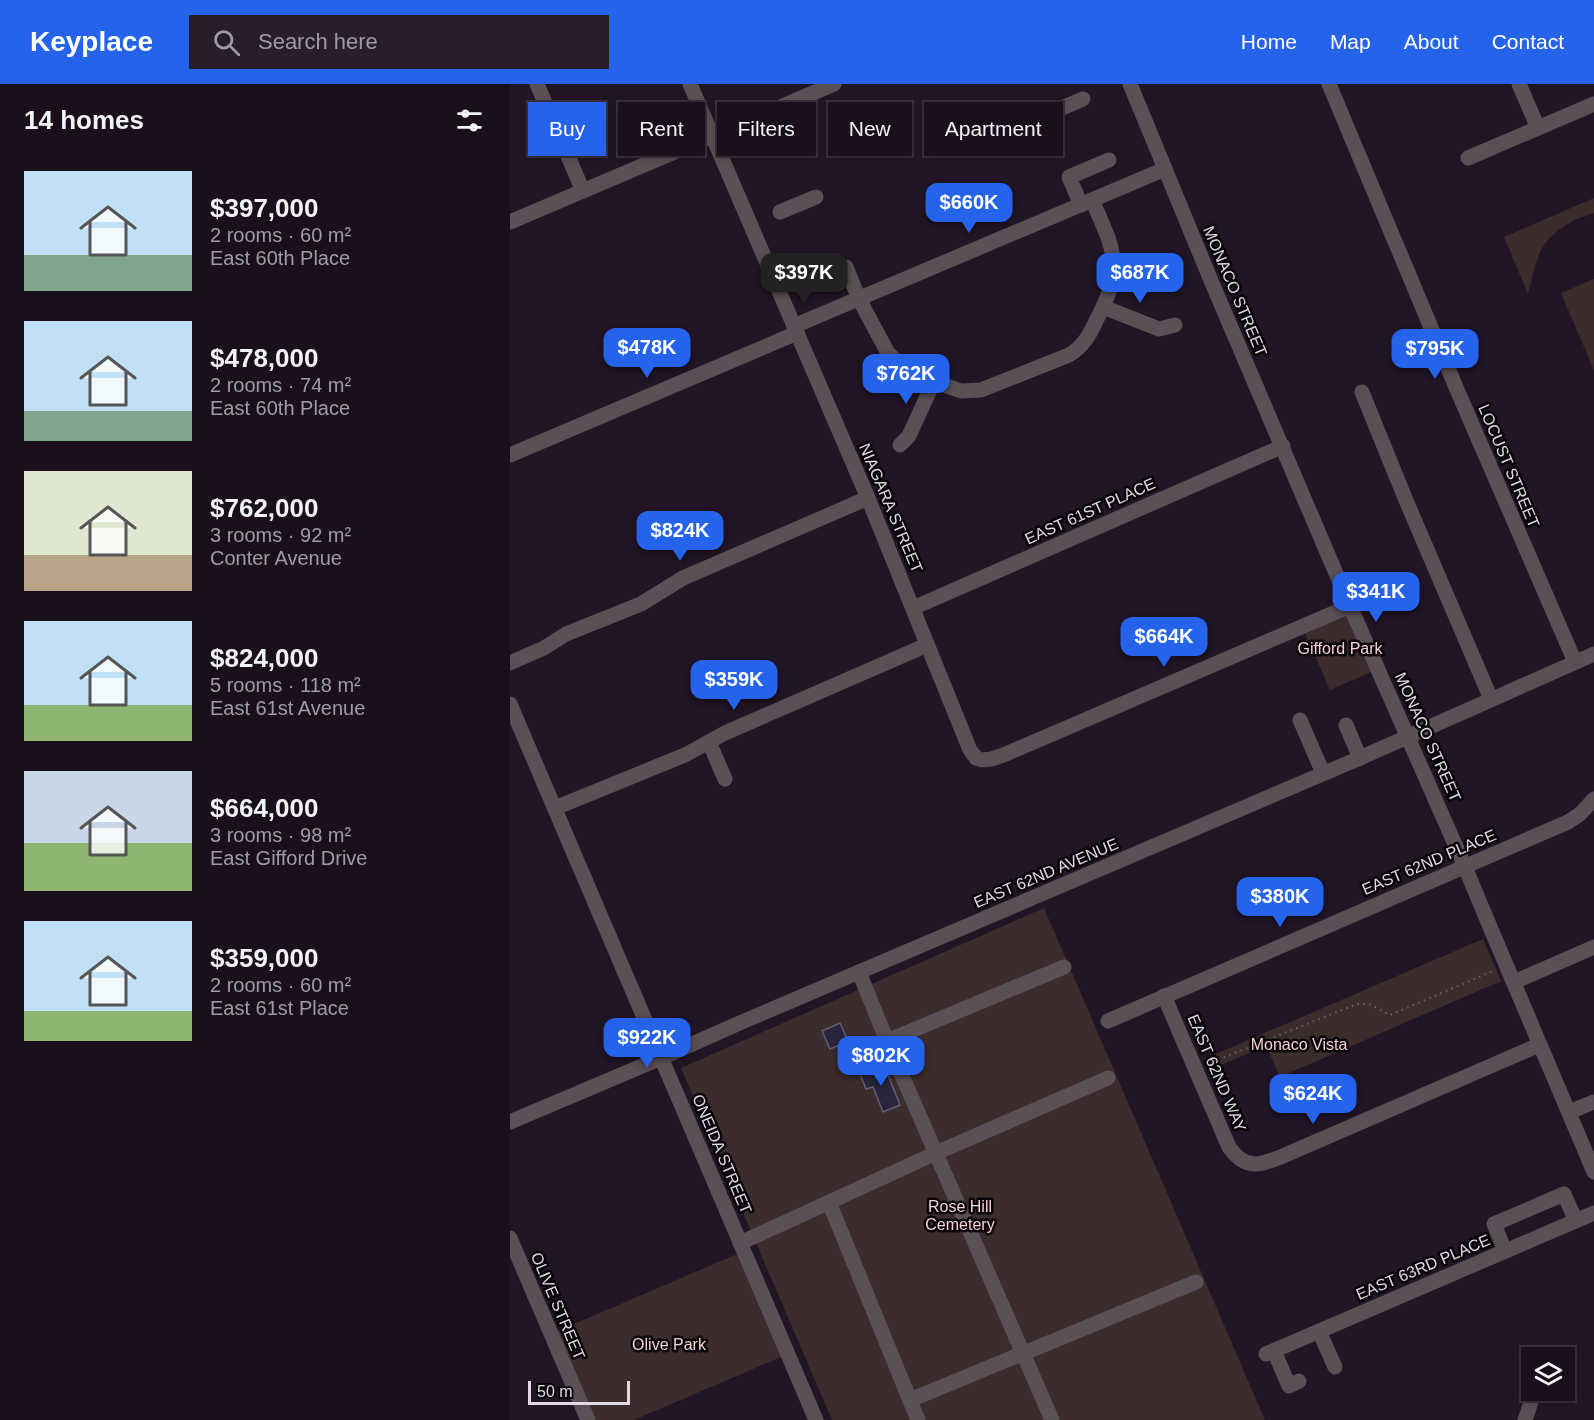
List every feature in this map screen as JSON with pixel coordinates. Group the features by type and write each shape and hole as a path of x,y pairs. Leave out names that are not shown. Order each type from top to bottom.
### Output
{"street":[{"path":"537,84 583,191"},
{"name":"NIAGARA STREET","path":"690,84 868,498 970,750 976,758 993,759 1350,606"},
{"path":"510,222 833,84"},
{"name":"MONACO STREET","path":"1130,84 1350,606 1466,867 1594,1172"},
{"name":"LOCUST STREET","path":"1329,84 1462,402 1575,662"},
{"path":"1519,84 1538,128"},
{"path":"1063,108 1083,99"},
{"path":"1468,158 1594,104"},
{"path":"810,283 846,267 859,299 888,353 899,363 934,381 961,391 981,390 1069,355 1079,349 1089,336 1107,300 1114,267 1110,242 1069,177 1108,160"},
{"path":"510,456 796,330 859,299 1165,169"},
{"path":"780,212 816,197"},
{"path":"1103,307 1160,329 1175,325"},
{"path":"900,445 909,436 934,381"},
{"path":"1362,392 1491,699"},
{"name":"EAST 61ST PLACE","path":"913,609 1283,446"},
{"path":"510,663 544,648 566,634 641,604 683,578 868,498"},
{"path":"555,808 685,755 725,733 927,645"},
{"name":"EAST 62ND AVENUE","path":"510,1122 1359,758 1594,654"},
{"name":"ONEIDA STREET","path":"510,704 816,1420"},
{"path":"1300,720 1323,773"},
{"path":"1346,725 1359,758"},
{"path":"709,742 725,780"},
{"name":"EAST 62ND PLACE","path":"1107,1021 1568,822 1580,814 1594,799"},
{"path":"1514,982 1594,947"},
{"path":"887,1041 1064,967"},
{"path":"859,972 1052,1420"},
{"name":"EAST 62ND WAY","path":"1164,996 1229,1148 1240,1160 1253,1164 1283,1156 1539,1045"},
{"path":"740,1243 936,1153 1108,1078"},
{"path":"1569,1112 1594,1102"},
{"path":"1505,1251 1494,1224 1564,1194 1576,1221"},
{"path":"829,1202 918,1420"},
{"name":"EAST 63RD PLACE","path":"1299,1381 1289,1386 1270,1352 1594,1213"},
{"name":"OLIVE STREET","path":"510,1238 588,1420"},
{"path":"910,1400 1196,1282"},
{"path":"1319,1331 1335,1367"},
{"path":"1525,1420 1531,1402"}],"path":[{"path":"1196,1069 1357,1004 1369,1004 1390,1015 1506,965"}],"green space":[{"path":"1594,198 1594,213 1566,225 1544,245 1536,263 1528,294 1504,237"},
{"path":"1594,279 1594,370 1561,293"},
{"name":"Gifford Park","path":"1350,606 1378,669 1330,690 1302,627"},
{"name":"Rose Hill Cemetery","path":"1044,908 1265,1420 832,1420 681,1068"},
{"name":"Monaco Vista","path":"1483,939 1501,981 1280,1077 1266,1046 1214,1068 1209,1057"},
{"name":"Olive Park","path":"744,1251 788,1354 634,1420 588,1420 551,1334"}],"building":[{"path":"840,1023 848,1041 830,1049 822,1031"},
{"path":"884,1065 900,1105 883,1112 873,1087 866,1089 860,1074"}]}
